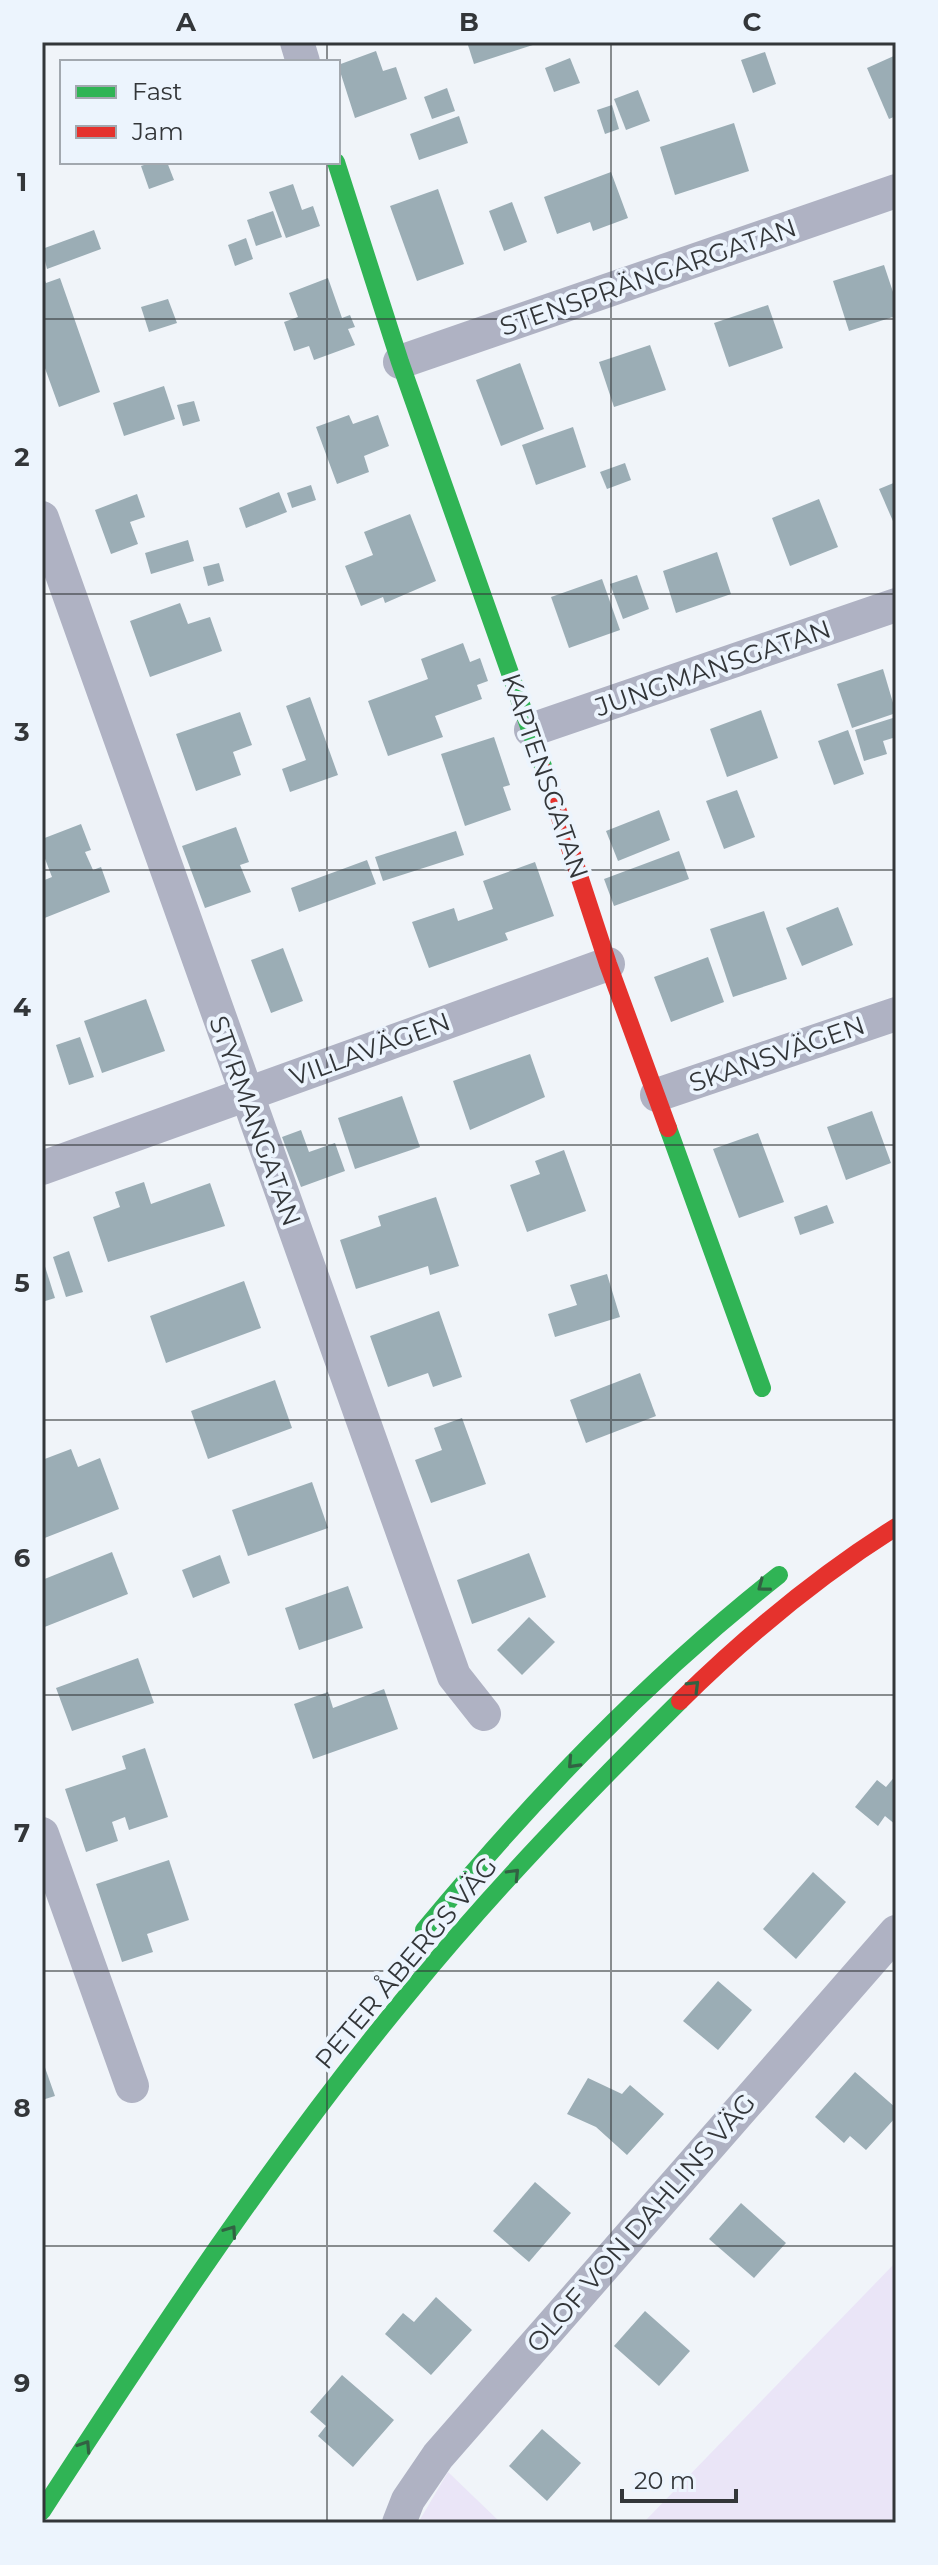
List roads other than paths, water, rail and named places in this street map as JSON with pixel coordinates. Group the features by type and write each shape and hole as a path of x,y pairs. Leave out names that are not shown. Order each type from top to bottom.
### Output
{"street":[{"name":"KAPTENSGATAN","path":"337,164 400,362 531,730 608,964 762,1388"},
{"name":"STENSPRÄNGARGATAN","path":"400,362 896,191"},
{"name":"STYRMANGATAN","path":"42,518 454,1676 484,1714"},
{"name":"JUNGMANSGATAN","path":"531,730 896,605"},
{"name":"VILLAVÄGEN","path":"42,1168 608,964"},
{"name":"SKANSVÄGEN","path":"657,1095 896,1014"},
{"name":"PETER ÅBERGS VÄG","path":"42,2511 135,2368 305,2126 467,1924 698,1681 785,1604 896,1527"},
{"name":"PETER ÅBERGS VÄG","path":"416,1939 485,1859 663,1671 728,1613 791,1565"},
{"path":"42,1834 132,2086"},
{"name":"OLOF VON DAHLINS VÄG","path":"399,2523 408,2500 438,2456 896,1932"}]}
